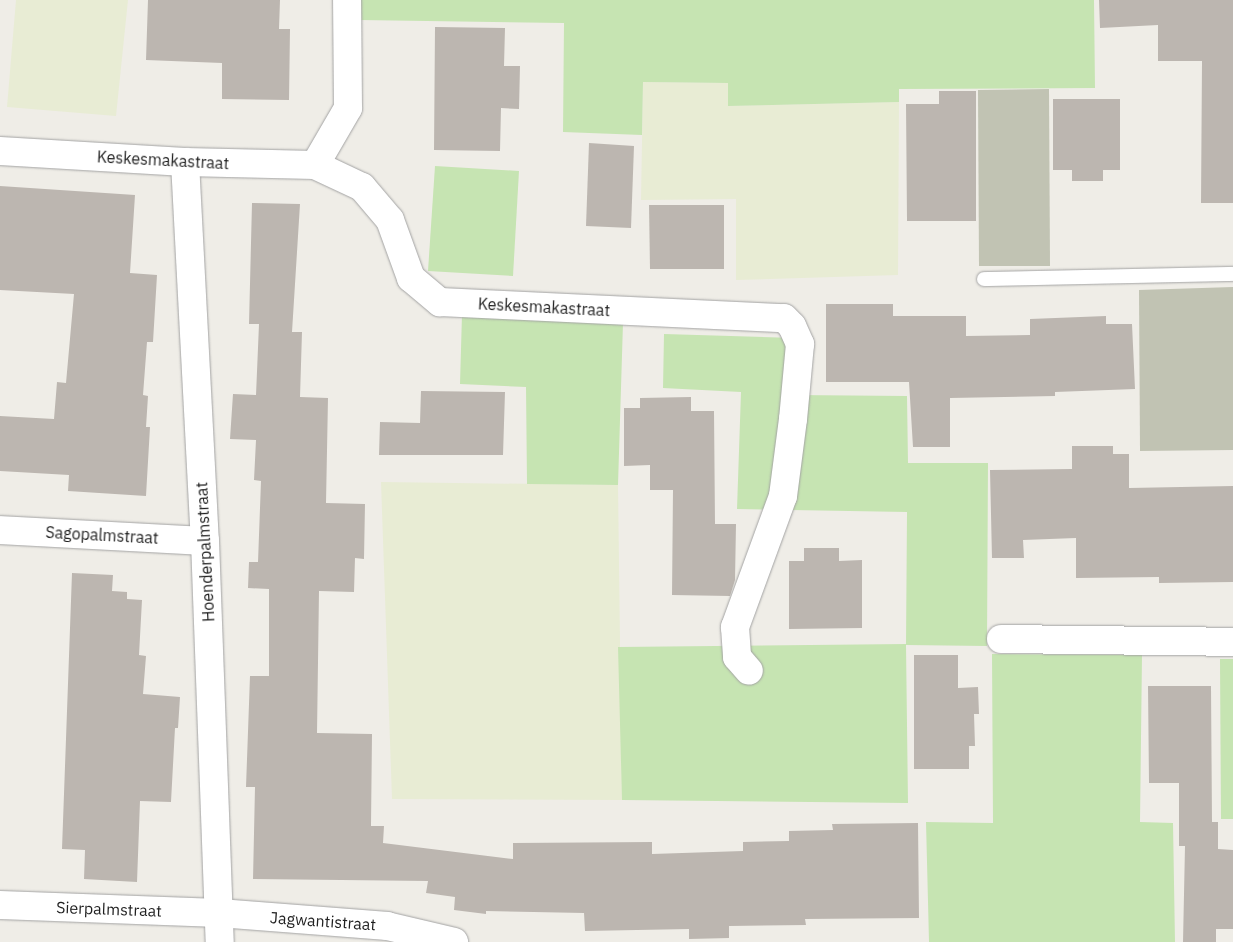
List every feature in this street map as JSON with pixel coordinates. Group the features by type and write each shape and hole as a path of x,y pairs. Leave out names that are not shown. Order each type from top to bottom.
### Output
{"street":[{"path":"315,165 348,108 347,0"},
{"name":"Keskesmakastraat","path":"0,151 185,162 315,165 362,187 390,220 411,278 440,302 784,318 792,326 800,344 783,496 735,627 737,656 749,671"},
{"name":"Hoenderpalmstraat","path":"185,162 205,541 220,942"},
{"name":"Sagopalmstraat","path":"0,530 205,541"},
{"path":"1001,639 1233,642"},
{"name":"Sierpalmstraat","path":"0,905 219,913"},
{"name":"Jagwantistraat","path":"219,913 387,926 454,942"}],"lane":[{"path":"984,279 1233,274"}],"shaded area":[{"path":"16,0 128,0 116,116 7,107"},
{"path":"643,82 728,83 729,106 899,102 898,275 736,280 736,199 641,200"},
{"path":"1049,89 1050,266 979,266 978,90"},
{"path":"1233,287 1233,450 1140,451 1139,290"},
{"path":"381,482 618,485 622,800 392,799"}],"green space":[{"path":"360,0 1094,0 1095,88 899,89 899,102 728,106 728,83 643,82 642,135 563,132 564,23 360,20"},
{"path":"435,166 519,171 513,276 428,271"},
{"path":"462,314 623,323 618,485 527,484 526,387 460,384"},
{"path":"664,334 794,338 794,395 907,396 908,463 988,463 987,646 906,645 908,803 622,800 618,647 906,644 907,512 737,509 741,392 663,388"},
{"path":"992,654 1142,655 1140,822 1173,823 1175,942 929,942 926,822 993,823"},
{"path":"1220,659 1233,659 1233,819 1221,819"}],"building":[{"path":"148,0 280,0 279,29 290,29 289,100 222,99 222,63 146,60"},
{"path":"1099,0 1233,0 1233,203 1201,203 1202,61 1158,61 1158,25 1100,28"},
{"path":"435,27 505,28 504,66 520,66 519,109 501,108 500,151 434,150"},
{"path":"939,91 976,91 976,221 907,221 906,104 939,104"},
{"path":"1053,99 1120,99 1120,170 1103,170 1103,181 1072,181 1072,170 1053,170"},
{"path":"589,143 634,146 631,228 586,226"},
{"path":"0,186 135,195 130,273 157,275 153,342 147,342 143,395 148,396 146,427 150,427 146,496 68,491 69,475 0,471 0,416 54,419 57,382 66,383 74,294 0,290"},
{"path":"252,203 300,204 292,332 302,332 300,397 328,398 326,503 365,504 364,559 355,558 354,592 319,591 317,733 372,734 371,826 384,826 383,843 513,859 513,843 652,842 652,854 743,851 743,842 789,841 789,831 833,830 832,824 918,823 919,918 805,919 806,925 729,926 729,938 689,939 689,929 585,931 584,913 486,911 486,914 454,910 455,897 426,893 428,881 253,879 255,787 246,787 250,676 269,676 269,589 248,588 249,562 258,562 261,481 254,480 256,440 230,439 233,394 256,395 259,324 249,324"},
{"path":"649,205 724,205 724,269 650,269"},
{"path":"826,304 893,304 893,316 966,316 966,336 1030,335 1030,319 1106,316 1106,324 1132,324 1135,389 1055,392 1055,396 950,398 950,447 913,447 909,382 826,382"},
{"path":"421,391 505,392 503,455 379,455 380,422 420,423"},
{"path":"691,397 691,411 714,411 715,524 736,524 735,580 730,596 672,595 673,490 650,490 650,465 624,466 624,408 640,408 640,398"},
{"path":"1072,446 1113,446 1113,454 1129,454 1129,488 1233,486 1233,582 1159,583 1159,577 1076,578 1076,538 1023,540 1024,558 992,558 990,470 1072,469"},
{"path":"804,548 839,548 839,561 862,560 862,628 789,629 789,561 804,561"},
{"path":"72,573 113,575 112,591 127,592 127,599 142,600 139,655 146,656 143,694 180,697 178,728 175,728 171,802 140,801 137,882 84,879 85,850 62,849"},
{"path":"914,655 958,655 958,688 978,687 979,714 974,714 975,746 969,746 969,769 914,769"},
{"path":"1148,686 1211,686 1212,822 1218,822 1218,849 1233,850 1233,929 1216,929 1216,942 1183,942 1185,846 1179,846 1179,783 1149,783"}]}
